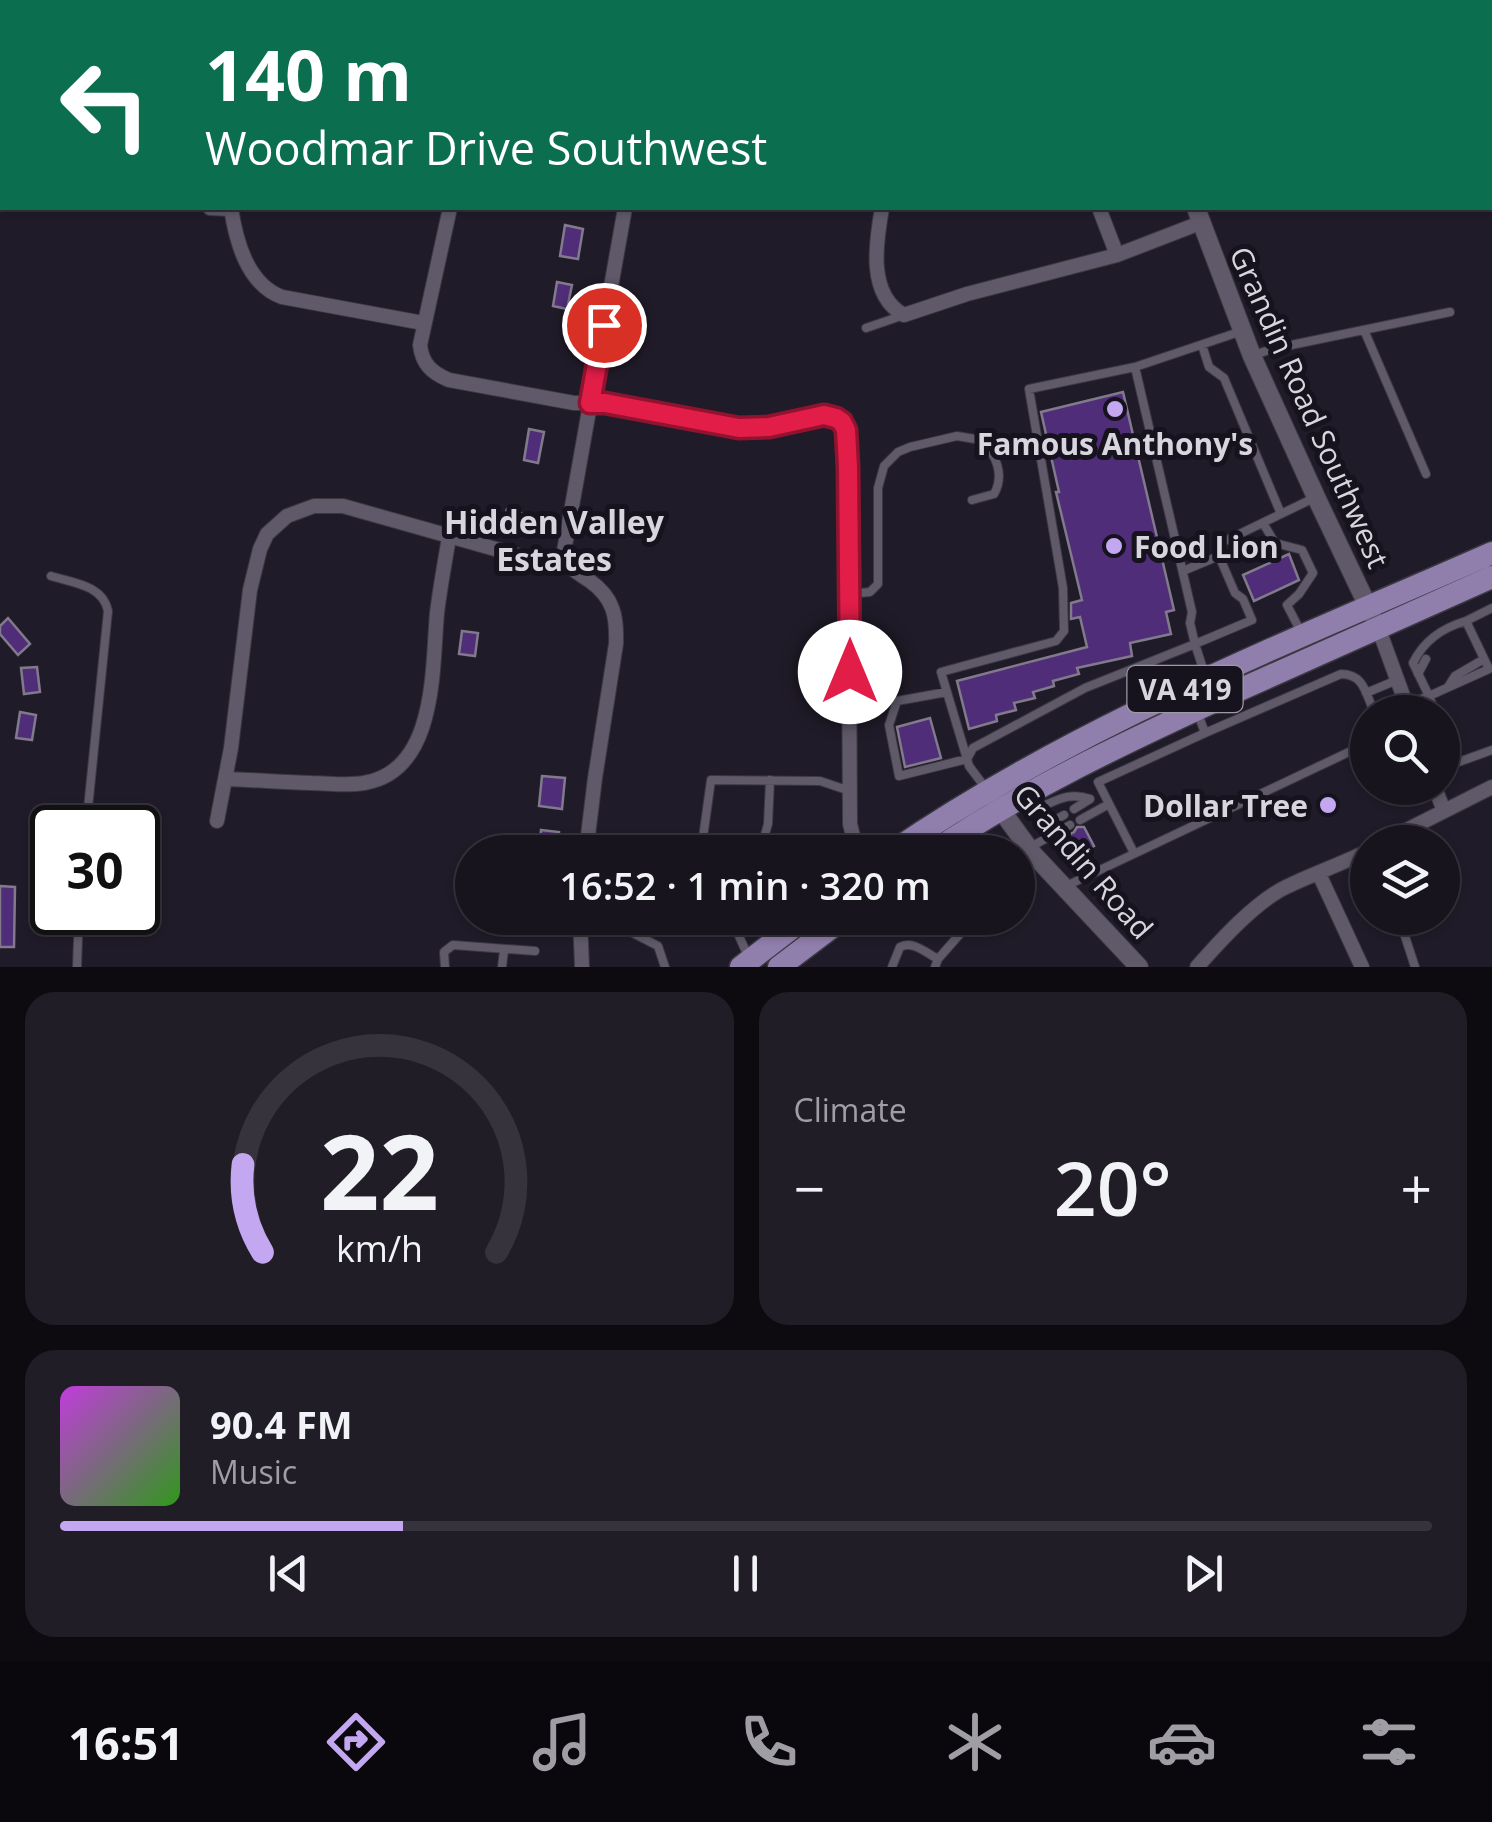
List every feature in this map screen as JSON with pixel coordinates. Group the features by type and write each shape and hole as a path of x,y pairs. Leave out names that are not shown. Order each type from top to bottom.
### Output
{"main road":[{"name":"VA 419","path":"925,835 993,800 1037,799 1086,762 1254,684 1492,553"},
{"name":"VA 419","path":"953,835 1055,752 1207,680 1303,636 1491,582"},
{"path":"746,964 784,935"},
{"path":"779,967 821,935"}],"street":[{"path":"231,210 247,264 271,293 423,323"},
{"path":"450,210 423,323 420,353 424,363 438,376 574,404 605,403 739,428 769,427 829,415 842,422 848,467 851,835"},
{"path":"588,835 616,626 614,610 605,593 570,568 564,551 625,210"},
{"path":"882,210 878,270 882,290 889,304 904,316 967,294 1117,255 1198,215"},
{"path":"1101,210 1117,255"},
{"name":"Grandin Road Southwest","path":"1198,215 1252,356 1373,617"},
{"path":"217,821 254,566 275,525 300,509 343,506 538,560 566,561"},
{"path":"226,779 352,784 377,780 400,766 420,735 430,701 449,537"},
{"path":"1373,617 1402,695"},
{"path":"1416,825 1492,788"},
{"name":"Grandin Road","path":"993,800 1019,835"},
{"path":"1442,805 1444,811"},
{"name":"Grandin Road","path":"1035,855 1139,967"},
{"path":"1197,967 1231,929 1283,888 1350,859"},
{"path":"1319,874 1362,967"},
{"path":"581,935 582,967"}],"lane":[{"path":"1252,356 1272,348 1450,312"},
{"path":"866,328 904,316"},
{"path":"993,800 969,766 940,672 1056,641 1064,631 1064,588 1029,389 1135,367 1243,330"},
{"path":"1364,330 1426,474"},
{"path":"1202,344 1210,367 1224,378 1281,514"},
{"path":"1135,367 1192,612 1190,623 1207,680"},
{"path":"850,594 870,592 878,584 878,488 884,466 898,452 957,436 981,440 995,458 1000,484 994,494 972,500"},
{"path":"946,692 897,701 889,725 899,776 967,759 973,748 1057,701 1252,620 1219,556 1223,542 1316,497"},
{"path":"1264,523 1275,543 1302,550 1314,574 1287,605 1303,636"},
{"path":"1183,571 1219,556"},
{"path":"51,576 96,590 103,596 108,611 88,805"},
{"path":"1428,695 1413,663 1418,652 1448,626 1492,608"},
{"path":"1431,695 1491,669 1466,621"},
{"path":"1418,674 1436,634"},
{"path":"1448,687 1455,676 1484,659"},
{"path":"1074,809 1100,787 1204,734 1341,674 1352,674 1361,680 1367,695"},
{"path":"1366,692 1397,680"},
{"path":"1254,684 1264,708"},
{"path":"1196,710 1204,734"},
{"path":"1460,762 1492,750"},
{"path":"1064,887 1350,751"},
{"path":"1086,762 1134,853"},
{"path":"703,835 711,780 820,781 850,790"},
{"path":"765,835 770,780"},
{"path":"1054,834 1037,799 1078,795 1090,799"},
{"path":"1080,820 1109,804"},
{"path":"1048,824 1064,815"},
{"path":"1035,848 1070,826"},
{"path":"77,967 79,935"},
{"path":"637,935 658,946 664,967"},
{"path":"739,935 746,964"},
{"path":"892,967 905,944 936,963 960,935"},
{"path":"1404,935 1414,967"},
{"path":"445,967 444,952 452,946 535,951"},
{"path":"502,967 504,950"}],"building":[{"path":"565,225 583,229 578,259 560,256"},
{"path":"557,282 572,285 567,309 553,306"},
{"path":"1123,392 1174,610 1166,612 1171,634 1130,643 1132,656 1077,668 1079,674 1033,692 1035,698 1014,703 1016,710 996,715 997,721 969,729 957,681 1087,647 1080,617 1071,619 1071,603 1082,600 1041,412"},
{"path":"529,429 544,432 538,463 524,460"},
{"path":"507,509 535,517 531,533 502,525"},
{"path":"1289,554 1299,580 1254,601 1243,575"},
{"path":"8,618 30,644 18,655 0,634 0,626"},
{"path":"462,631 478,633 475,656 459,654"},
{"path":"37,667 40,692 24,694 21,668"},
{"path":"20,712 36,715 32,740 16,738"},
{"path":"930,718 941,758 905,767 897,727"},
{"path":"542,776 565,778 562,809 539,806"},
{"path":"1077,827 1084,827 1094,846 1073,858 1070,853 1062,857 1054,842"},
{"path":"541,830 559,832 559,835 541,835"},
{"path":"0,886 15,887 14,947 0,947"}],"place":[{"name":"Famous Anthony's","path":"1115,409"},
{"name":"Food Lion","path":"1114,546"},
{"name":"Dollar Tree","path":"1328,805"}],"district":[{"name":"Hidden Valley Estates","path":"554,540"}],"route":[{"path":"604,325 590,403 739,428 769,427 824,415 842,422 848,467 850,672"}]}
